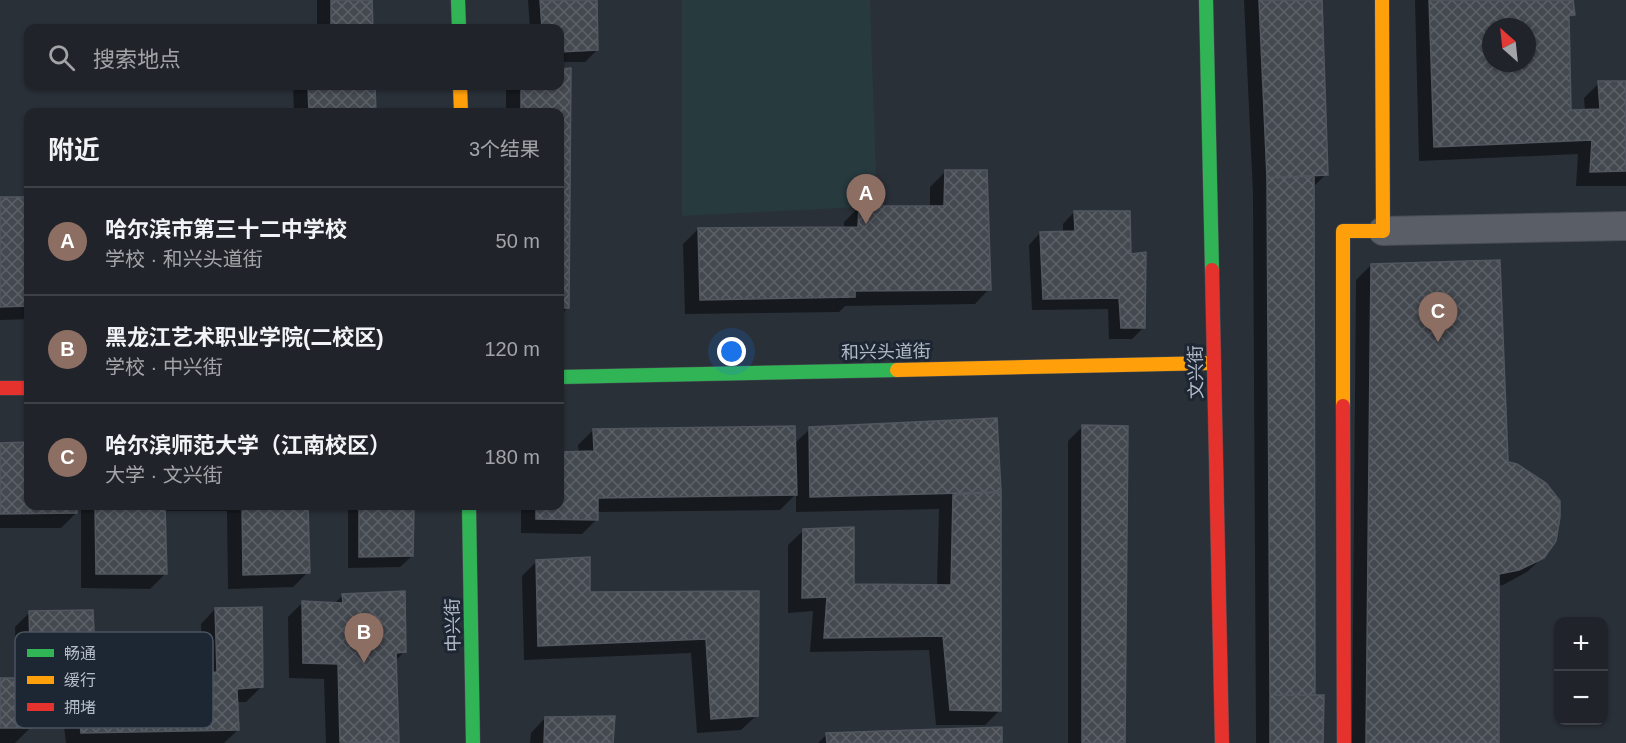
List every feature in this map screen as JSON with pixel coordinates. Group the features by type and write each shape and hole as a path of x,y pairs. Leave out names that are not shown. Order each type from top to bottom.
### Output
{"street":[{"path":"458,0 459,24"},
{"name":"文兴街","path":"1206,0 1222,743"},
{"path":"1382,0 1383,231"},
{"path":"460,90 461,108"},
{"path":"1344,743 1343,231 1626,226"},
{"name":"和兴头道街","path":"564,377 1214,363"},
{"path":"0,388 24,388"},
{"name":"中兴街","path":"469,510 473,743"}],"green space":[{"path":"682,0 870,0 877,206 682,216"}],"building":[{"path":"331,0 372,0 373,24 331,24"},
{"path":"540,0 597,0 598,50 564,52 564,24 542,24"},
{"path":"1259,0 1322,0 1328,175 1267,178"},
{"path":"1429,0 1573,0 1575,15 1569,16 1571,110 1600,109 1598,81 1626,81 1626,171 1590,172 1592,140 1434,147"},
{"path":"571,68 569,308 564,308 564,108 521,108 521,90 564,90 564,69"},
{"path":"308,90 375,90 376,108 309,108"},
{"path":"945,170 987,170 991,290 855,291 855,297 700,300 698,228 858,227 859,206 944,206"},
{"path":"1314,176 1315,695 1270,695 1267,178"},
{"path":"0,197 24,197 24,306 0,307"},
{"path":"1074,211 1130,211 1131,254 1146,252 1145,328 1121,328 1119,298 1043,299 1040,232 1075,231"},
{"path":"1500,260 1508,462 1517,464 1546,483 1560,501 1556,541 1544,558 1519,570 1499,574 1499,743 1366,743 1371,264"},
{"path":"997,418 1001,492 810,497 809,427"},
{"path":"1082,425 1128,426 1125,743 1082,743"},
{"path":"795,426 797,495 598,498 598,520 536,519 536,510 564,510 564,452 594,451 593,429"},
{"path":"24,442 24,510 77,510 77,513 0,514 0,443"},
{"path":"1001,492 1001,711 950,710 943,636 824,638 827,597 802,598 803,529 854,527 854,584 951,585 953,495"},
{"path":"95,510 165,510 167,574 96,574"},
{"path":"242,510 308,510 310,573 243,575"},
{"path":"359,510 414,510 413,556 359,557"},
{"path":"590,557 590,592 759,591 758,716 711,719 706,639 538,646 536,560"},
{"path":"405,591 406,652 396,653 399,743 340,742 338,664 303,663 302,601 343,603 342,594"},
{"path":"262,607 263,687 237,689 239,730 81,733 80,728 213,728 213,672 217,672 215,608"},
{"path":"93,610 94,632 30,632 29,611"},
{"path":"0,678 15,678 15,728 0,728"},
{"path":"1270,695 1324,695 1323,743 1270,743"},
{"path":"615,716 613,743 544,743 545,717"},
{"path":"1002,727 1002,743 827,743 826,733"}],"traffic: fast":[{"path":"458,0 459,24"},
{"path":"1206,0 1212,270"},
{"path":"564,377 897,370"},
{"path":"469,510 473,743"}],"traffic: slow":[{"path":"1343,406 1343,231 1383,231 1382,0"},
{"path":"460,90 461,108"},
{"path":"897,370 1214,363"}],"traffic: jam":[{"path":"1212,270 1222,743"},
{"path":"0,388 24,388"},
{"path":"1343,406 1344,743"}],"place":[{"name":"哈尔滨市第三十二中学校","path":"866,224"},
{"name":"哈尔滨师范大学（江南校区）","path":"1438,342"},
{"name":"黑龙江艺术职业学院(二校区)","path":"364,663"}]}
